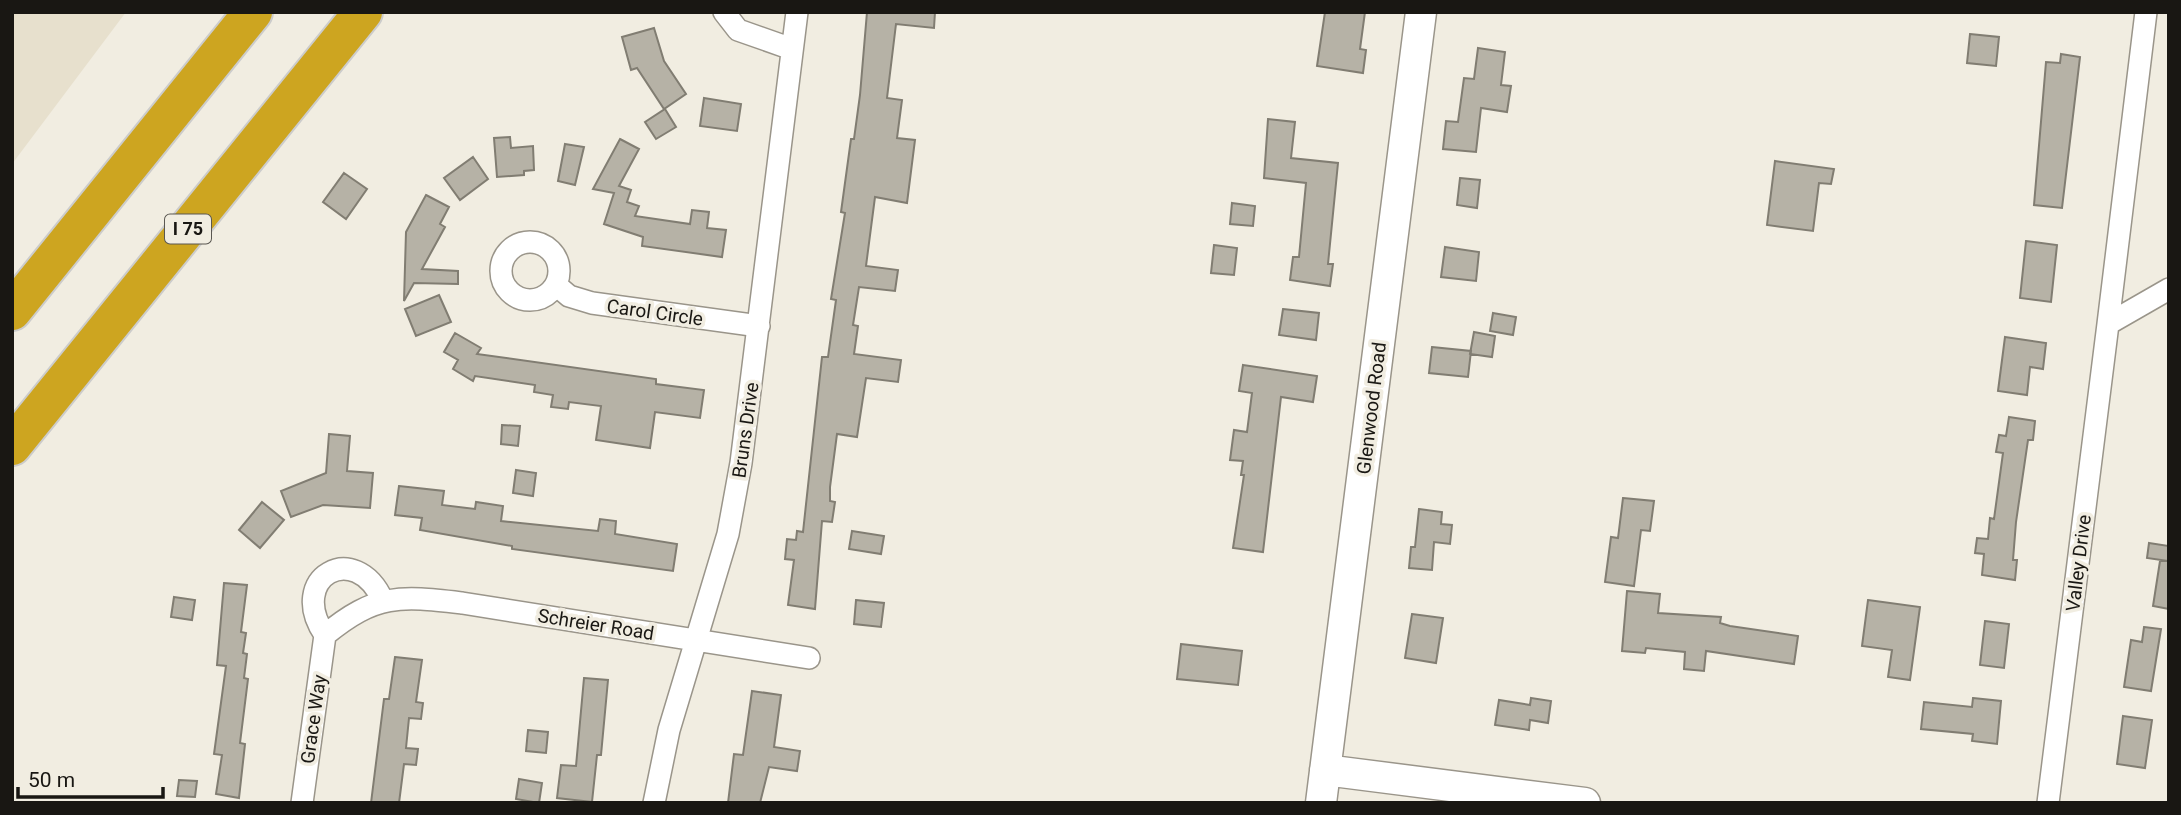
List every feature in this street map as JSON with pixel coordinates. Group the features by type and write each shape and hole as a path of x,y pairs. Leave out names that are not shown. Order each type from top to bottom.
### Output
{"highway":[{"path":"12,311 253,12"},
{"name":"I 75","path":"12,446 363,12"}],"street":[{"path":"724,12 738,30 792,49"},
{"name":"Bruns Drive","path":"654,803 669,730 728,534 741,463 797,12"},
{"name":"Glenwood Road","path":"1321,803 1421,12"},
{"name":"Valley Drive","path":"2048,803 2146,12"},
{"name":"Carol Circle","path":"556,285 569,296 592,303 759,326"},
{"path":"2108,324 2169,289"},
{"path":"325,635 313,611 312,594 320,578 335,569 356,570 369,578 383,601"},
{"name":"Schreier Road","path":"325,635 383,601 403,597 462,603 809,658"},
{"name":"Grace Way","path":"302,803 325,635"},
{"path":"1325,770 1585,803"}],"shaded area":[{"path":"12,12 126,12 12,164"}],"building":[{"path":"867,12 935,12 934,28 896,24 887,98 902,100 897,138 915,140 907,203 875,197 866,266 898,270 895,291 859,287 853,325 858,326 854,354 901,360 898,382 866,378 857,437 837,434 830,487 830,501 835,502 832,522 822,521 815,609 788,605 794,560 785,559 787,539 796,540 797,531 803,532 822,357 828,357 836,300 831,299 845,213 841,212 851,139 854,139 860,95"},
{"path":"1325,12 1365,12 1360,49 1366,50 1363,73 1317,66"},
{"path":"654,28 664,61 686,94 664,109 637,68 631,70 622,37"},
{"path":"1970,34 1999,37 1996,66 1967,63"},
{"path":"1478,48 1505,52 1501,85 1511,86 1507,112 1481,108 1476,152 1443,149 1446,121 1458,122 1464,78 1474,79"},
{"path":"2061,54 2080,57 2062,208 2034,205 2046,62 2060,63"},
{"path":"704,98 741,104 737,131 700,126"},
{"path":"665,109 676,127 656,139 645,122"},
{"path":"1268,119 1295,122 1291,158 1338,163 1328,264 1333,264 1330,286 1290,280 1293,257 1299,257 1306,183 1264,178"},
{"path":"510,137 511,148 533,146 534,170 524,171 524,175 497,177 494,138"},
{"path":"620,139 639,149 619,186 631,190 627,202 639,206 635,216 690,224 692,210 709,212 707,228 726,230 722,257 642,246 643,237 604,224 614,193 593,189"},
{"path":"565,144 584,147 575,185 558,181"},
{"path":"473,157 488,179 460,200 444,178"},
{"path":"1775,161 1834,169 1831,184 1819,183 1813,231 1767,225"},
{"path":"344,173 367,189 346,219 323,202"},
{"path":"1460,178 1480,180 1477,208 1457,205"},
{"path":"426,195 449,207 440,224 445,227 422,269 458,271 458,284 414,283 404,301 406,232"},
{"path":"1232,203 1255,206 1253,226 1230,224"},
{"path":"2026,241 2057,245 2051,302 2020,298"},
{"path":"1214,245 1237,248 1234,275 1211,273"},
{"path":"1445,247 1479,252 1476,281 1441,277"},
{"path":"439,295 451,322 416,336 405,309"},
{"path":"1283,309 1319,313 1316,340 1279,335"},
{"path":"1493,313 1516,317 1513,335 1490,331"},
{"path":"1474,332 1495,336 1492,357 1470,354"},
{"path":"455,333 481,348 477,354 656,379 656,384 704,390 700,418 655,412 650,448 596,440 601,406 569,402 568,409 551,407 553,395 534,392 535,385 475,376 473,381 453,369 458,360 444,352"},
{"path":"2005,337 2046,343 2043,369 2030,367 2027,395 1998,391"},
{"path":"1432,347 1471,351 1468,377 1429,373"},
{"path":"1243,365 1317,376 1313,402 1281,397 1263,552 1233,548 1244,475 1241,475 1243,461 1230,460 1234,430 1247,432 1252,393 1239,391"},
{"path":"2009,417 2035,421 2033,440 2028,440 2016,522 2013,560 2017,560 2015,580 1982,575 1984,554 1975,553 1977,538 1988,539 1990,518 1994,519 2003,453 1996,452 1999,435 2006,436"},
{"path":"502,425 520,426 518,446 501,444"},
{"path":"329,434 350,436 347,471 373,473 370,508 323,505 291,517 281,491 326,473"},
{"path":"516,470 536,473 533,496 513,493"},
{"path":"399,486 444,491 442,505 475,509 476,502 503,506 501,521 598,531 600,519 616,521 615,534 677,544 673,571 512,549 512,546 420,530 422,518 395,515"},
{"path":"1623,498 1654,501 1650,531 1641,530 1634,586 1605,582 1611,537 1618,538"},
{"path":"262,502 284,520 260,548 239,530"},
{"path":"1419,509 1442,512 1441,524 1452,525 1450,544 1434,542 1432,570 1409,568 1411,547 1415,547"},
{"path":"852,531 884,536 881,554 849,549"},
{"path":"2149,543 2169,546 2169,609 2153,606 2160,561 2168,561 2147,558"},
{"path":"224,583 247,585 241,632 246,633 243,653 247,654 244,678 248,679 240,743 245,744 239,798 216,794 222,755 214,754 226,666 217,665"},
{"path":"1627,591 1660,594 1658,613 1721,617 1720,623 1730,626 1798,636 1794,664 1706,651 1704,671 1684,669 1685,652 1646,648 1645,653 1622,651"},
{"path":"174,597 195,600 192,620 171,617"},
{"path":"856,600 884,603 881,627 854,624"},
{"path":"1868,600 1920,607 1910,680 1888,677 1892,650 1862,646"},
{"path":"1412,614 1443,618 1436,663 1405,658"},
{"path":"1985,621 2009,624 2004,668 1980,665"},
{"path":"2144,627 2161,629 2151,691 2124,687 2131,640 2142,642"},
{"path":"1181,644 1242,651 1238,685 1177,679"},
{"path":"395,657 422,660 416,702 423,703 421,719 409,718 406,748 418,749 416,765 404,764 399,803 371,803 384,699 389,699"},
{"path":"584,678 608,680 601,755 597,755 592,802 557,798 561,765 576,766"},
{"path":"752,691 781,695 774,747 800,751 797,771 769,767 760,803 728,803 734,754 743,755"},
{"path":"1531,698 1551,701 1548,723 1530,720 1529,730 1495,725 1499,700 1530,705"},
{"path":"1973,698 2001,701 1997,744 1972,741 1973,734 1921,729 1924,702 1972,707"},
{"path":"2123,716 2152,720 2145,768 2117,764"},
{"path":"528,730 548,732 546,753 526,751"},
{"path":"519,779 542,783 539,803 516,799"},
{"path":"179,780 197,781 195,797 177,796"}]}
